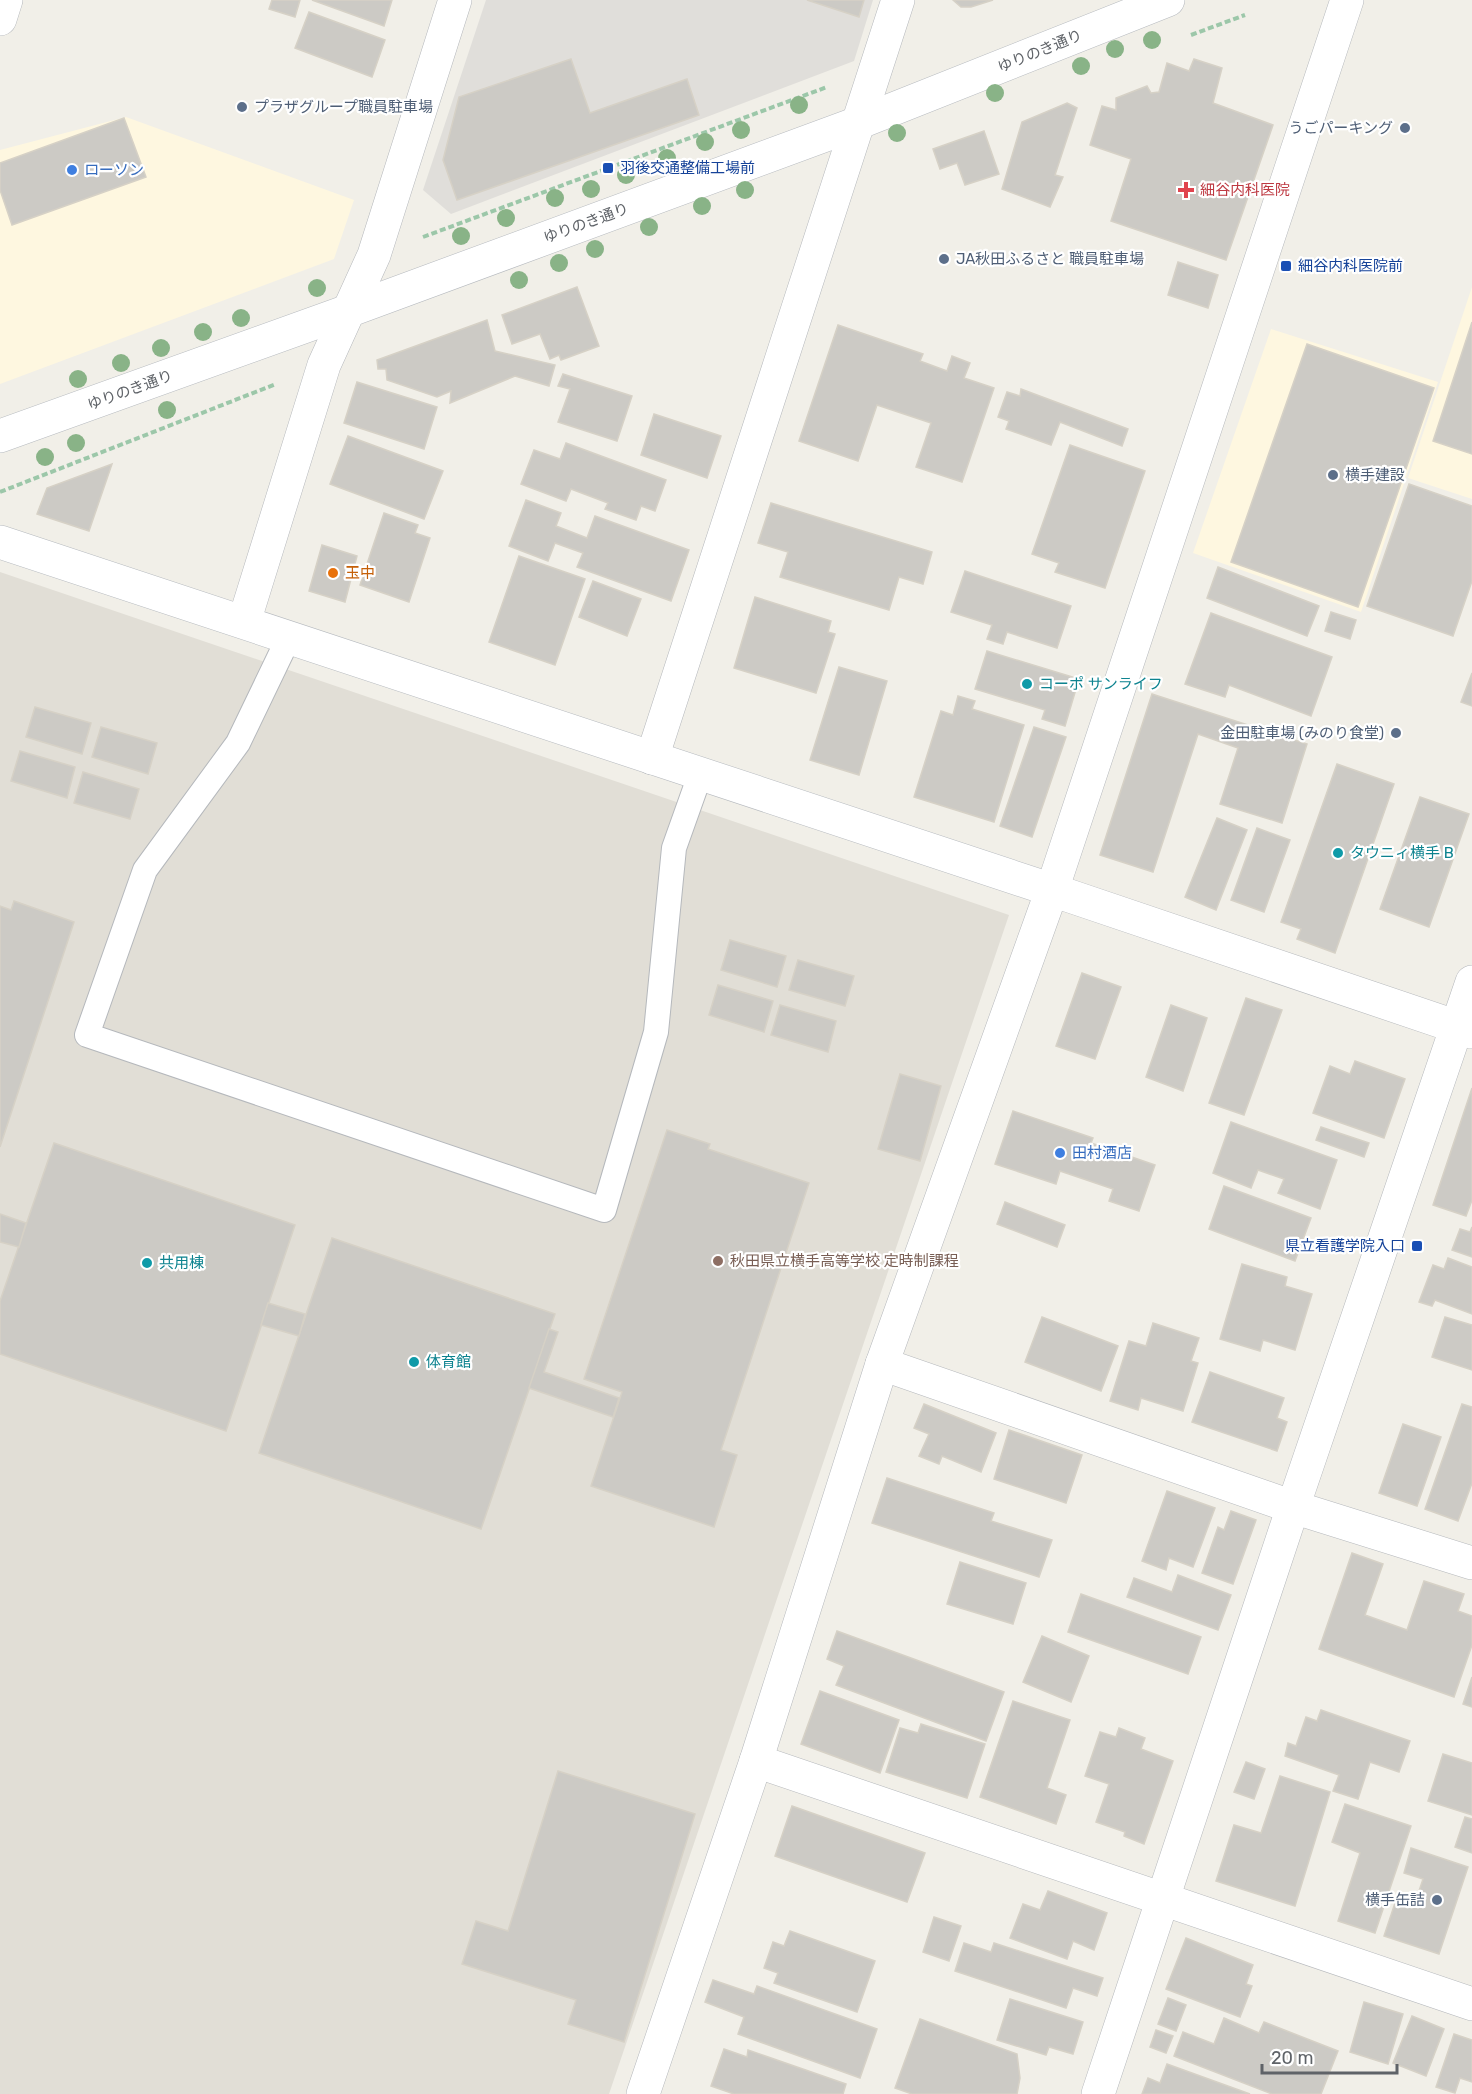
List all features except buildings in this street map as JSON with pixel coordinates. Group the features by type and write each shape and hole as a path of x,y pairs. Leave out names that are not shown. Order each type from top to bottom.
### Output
{"street":[{"path":"0,19 6,0"},
{"path":"244,622 324,365 374,255 455,0"},
{"path":"652,758 898,0"},
{"name":"ゆりのき通り","path":"0,436 348,311 858,123 1168,0"},
{"path":"643,2094 756,1761 882,1364 1052,890 1347,0"},
{"path":"0,542 1052,890 1464,1030"},
{"path":"1098,2094 1293,1507 1464,1030 1472,982"},
{"path":"882,1364 1293,1507 1472,1563"},
{"path":"756,1761 1472,2004"}],"lane":[{"path":"289,637 238,743 145,870 87,1035 604,1210 656,1032 674,848 700,775"}],"shaded area":[{"path":"486,0 873,0 854,61 451,214 423,190"},
{"path":"126,117 354,200 334,259 0,384 0,150"},
{"path":"1472,287 1472,499 1408,478"},
{"name":"横手建設","path":"1271,329 1438,382 1361,612 1193,553"},
{"path":"0,572 1009,915 609,2094 0,2094"}],"place":[{"name":"プラザグループ職員駐車場","path":"242,107"},
{"name":"うごパーキング","path":"1405,128"},
{"name":"羽後交通整備工場前","path":"608,168"},
{"name":"ローソン","path":"72,170"},
{"name":"細谷内科医院","path":"1186,190"},
{"name":"JA秋田ふるさと 職員駐車場","path":"944,259"},
{"name":"細谷内科医院前","path":"1286,266"},
{"name":"横手建設","path":"1333,475"},
{"name":"玉中","path":"333,573"},
{"name":"コーポ サンライフ","path":"1027,684"},
{"name":"金田駐車場 (みのり食堂)","path":"1396,733"},
{"name":"タウニィ横手 B","path":"1338,853"},
{"name":"田村酒店","path":"1060,1153"},
{"name":"県立看護学院入口","path":"1417,1246"},
{"name":"秋田県立横手高等学校 定時制課程","path":"718,1261"},
{"name":"共用棟","path":"147,1263"},
{"name":"体育館","path":"414,1362"},
{"name":"横手缶詰","path":"1437,1900"}]}
